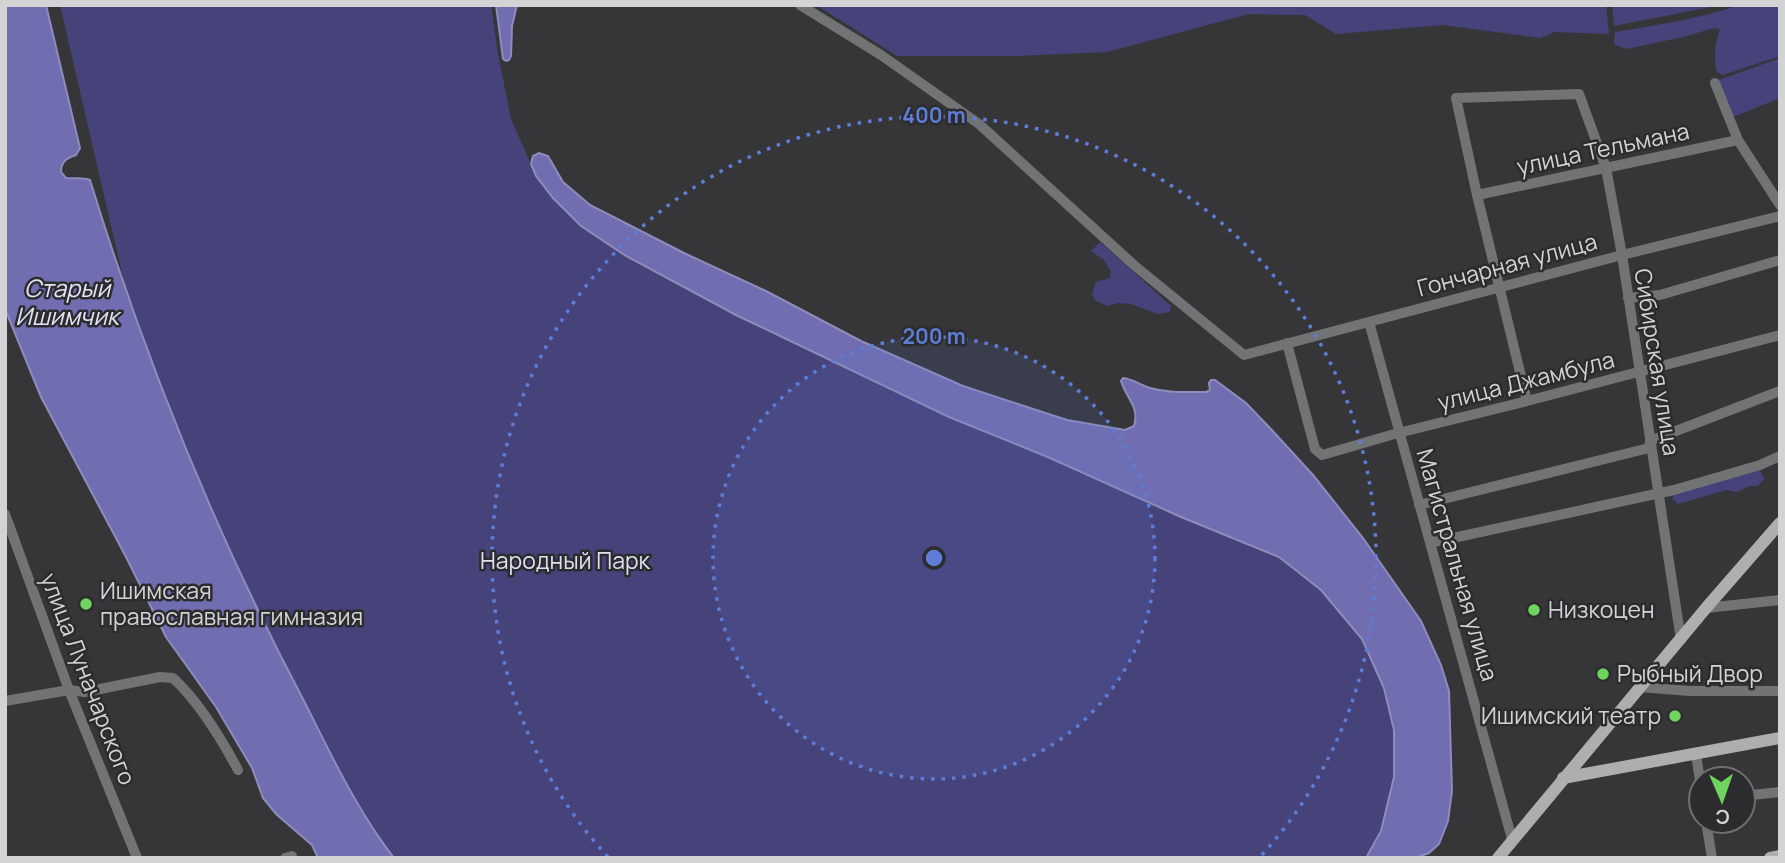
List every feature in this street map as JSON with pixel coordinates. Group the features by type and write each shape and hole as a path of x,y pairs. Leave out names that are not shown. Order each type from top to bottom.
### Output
{"main road":[{"path":"1503,855 1563,778 1780,523"},
{"path":"1563,778 1780,738"},
{"path":"1770,858 1780,856"}],"street":[{"name":"Гончарная улица","path":"800,5 881,55 979,124 1135,265 1244,355 1780,216"},
{"path":"1715,83 1738,140 1780,205"},
{"name":"Сибирская улица","path":"1477,195 1456,98 1578,94 1606,168 1622,255 1681,640"},
{"name":"улица Тельмана","path":"1477,195 1738,140"},
{"path":"1477,195 1527,401"},
{"path":"1628,298 1660,295 1780,260"},
{"name":"Магистральная улица","path":"1368,322 1512,839 1503,855"},
{"name":"улица Джамбула","path":"1287,343 1315,449 1322,455 1780,335"},
{"path":"1419,505 1649,448 1650,441 1780,391"},
{"path":"1430,543 1674,491 1760,466 1780,456"},
{"name":"улица Луначарского","path":"5,514 69,690 137,858"},
{"path":"1706,608 1780,600"},
{"path":"5,701 69,690 85,692 160,677 173,678 203,715 238,770"},
{"path":"1639,687 1690,691 1780,691"},
{"path":"1696,755 1698,765"},
{"path":"1757,794 1780,792"},
{"path":"1708,835 1712,858"}],"green space":[{"name":"Народный Парк","path":"60,5 491,5 511,119 536,176 553,198 582,226 626,256 736,315 949,417 1279,557 1321,590 1362,639 1384,688 1394,730 1394,777 1381,831 1366,858 394,858 353,796 279,655 214,514 158,380 125,286"},
{"path":"816,5 1606,5 1609,34 1555,32 1540,38 1443,25 1336,34 1305,15 1249,14 1107,52 1015,56 897,56"},
{"path":"1612,5 1721,5 1614,26"},
{"path":"1739,5 1780,5 1780,56 1723,75 1717,72 1715,61 1720,29 1714,28 1626,49 1614,44 1615,32 1693,18"},
{"path":"1780,58 1780,98 1733,117 1719,80"},
{"path":"1100,242 1171,306 1170,312 1158,314 1131,304 1118,303 1108,306 1096,301 1092,294 1096,282 1110,278 1111,272 1104,260 1091,251"},
{"path":"1760,470 1764,479 1758,486 1749,486 1737,492 1726,490 1678,504 1672,499 1674,495"}],"water":[{"name":"Старый Ишимчик","path":"5,5 46,5 80,148 76,155 63,163 61,172 66,178 90,180 134,314 159,380 241,575 356,802 394,858 318,858 312,845 276,814 263,798 252,768 216,707 166,637 41,397 5,309"},
{"path":"496,5 517,5 512,26 511,56 506,61 503,59"},
{"path":"539,153 548,156 563,182 590,205 861,341 963,386 1067,420 1125,430 1134,426 1135,413 1123,387 1123,378 1157,390 1185,392 1206,392 1210,390 1211,380 1215,380 1246,403 1313,475 1363,538 1421,621 1441,665 1449,691 1452,791 1448,821 1439,844 1429,853 1415,858 1366,858 1381,831 1394,777 1394,730 1384,688 1362,639 1321,590 1279,557 949,417 736,315 626,256 581,226 553,198 536,176 531,164 533,156"}],"place":[{"name":"Ишимская православная гимназия","path":"86,604"},
{"name":"Низкоцен","path":"1534,610"},
{"name":"Рыбный Двор","path":"1603,674"},
{"name":"Ишимский театр","path":"1675,716"}]}
